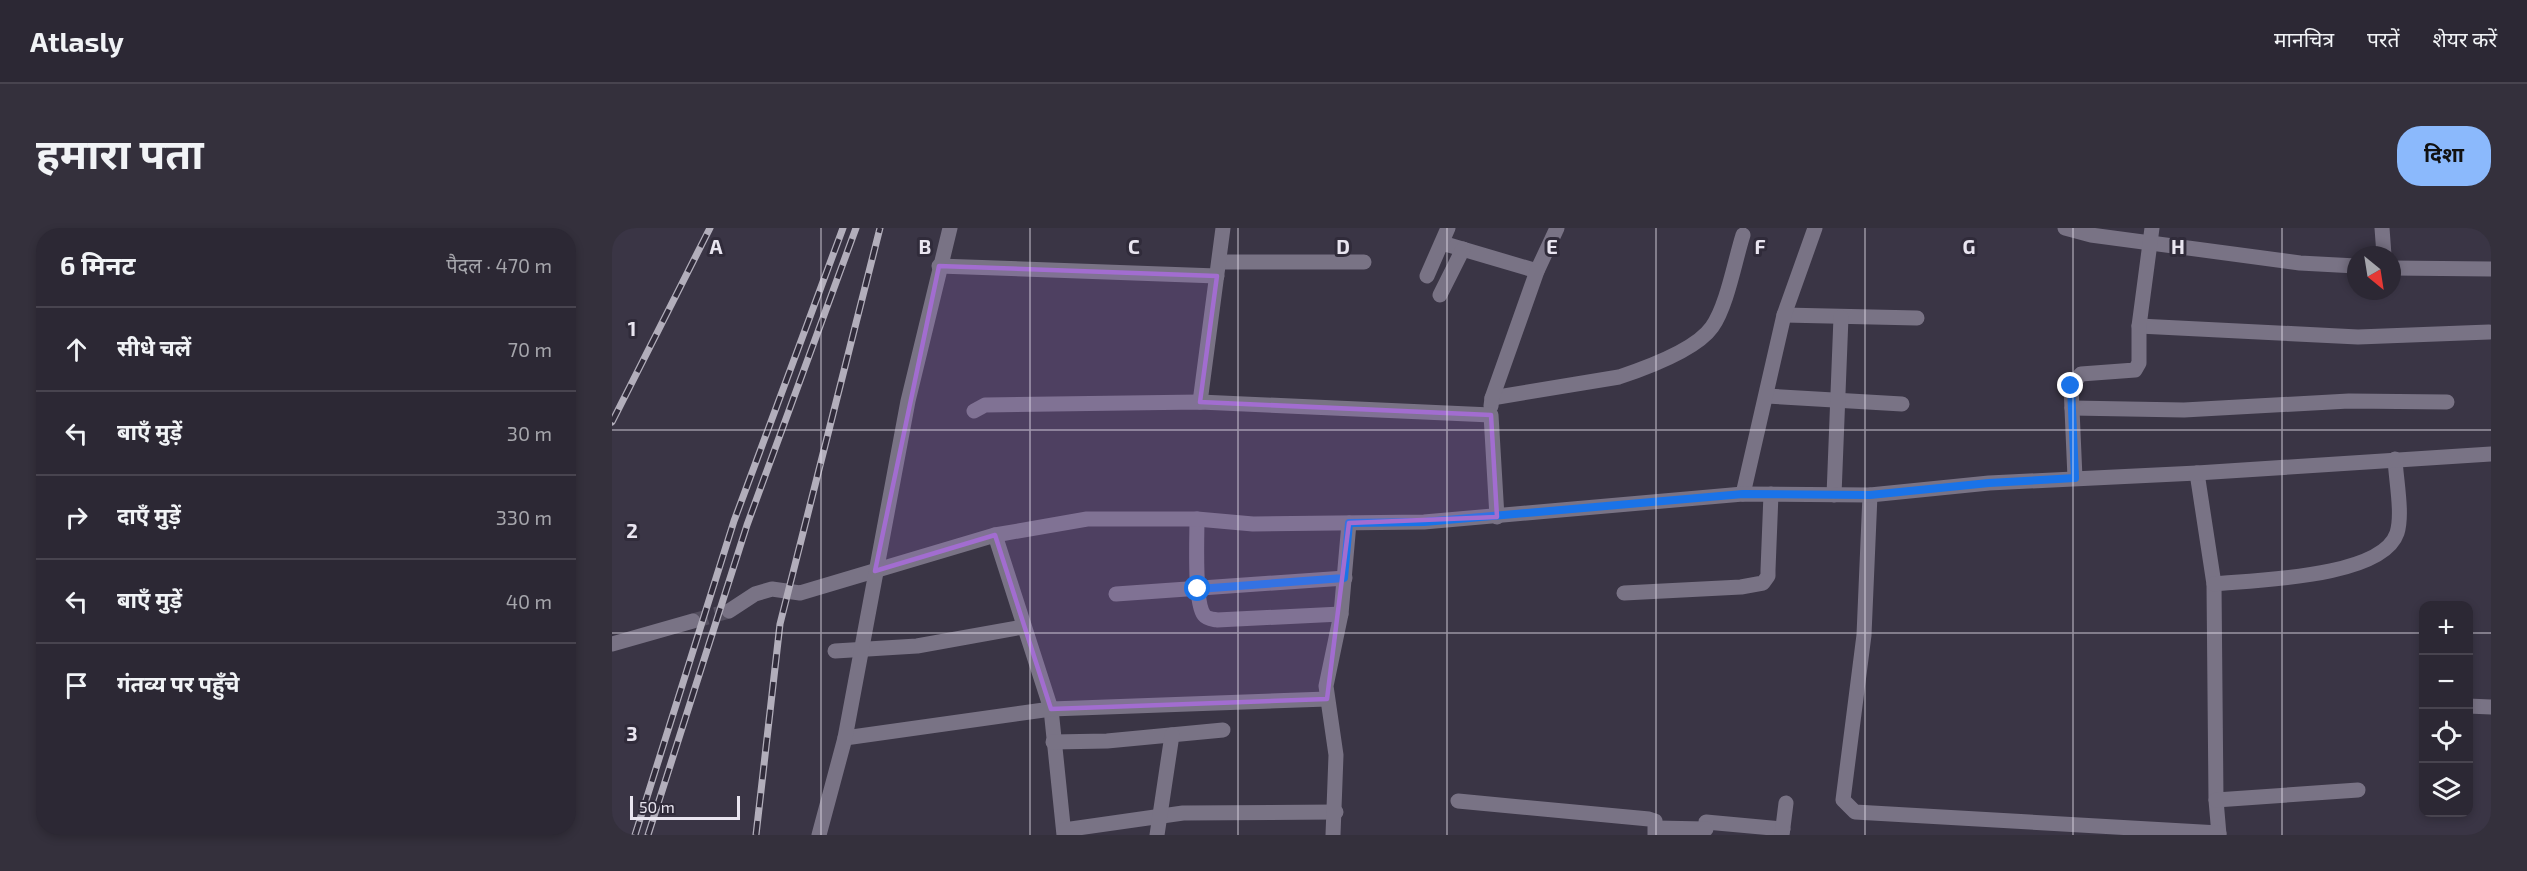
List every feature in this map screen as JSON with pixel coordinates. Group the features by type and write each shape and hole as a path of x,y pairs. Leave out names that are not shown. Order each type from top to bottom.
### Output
{"street":[{"path":"819,835 845,738 908,401 950,228"},
{"path":"1200,402 1223,228"},
{"path":"1428,276 1448,228"},
{"path":"1497,517 1492,398 1537,271 1557,228"},
{"path":"1743,494 1784,315 1815,228"},
{"path":"2065,228 2091,235 2151,235 2300,262 2347,265"},
{"path":"2382,228 2383,246"},
{"path":"1492,398 1619,377 1688,347 1712,328 1719,314 1743,235"},
{"path":"2075,478 2071,386 2081,374 2135,370 2140,357 2139,326 2151,235"},
{"path":"1442,243 1537,271"},
{"path":"1440,295 1463,249"},
{"path":"939,266 1217,269 1364,262"},
{"path":"2401,268 2491,269"},
{"path":"1784,315 1917,318"},
{"path":"1834,495 1841,316"},
{"path":"2139,326 2358,337 2489,332"},
{"path":"1767,396 1902,404"},
{"path":"2072,408 2184,410 2349,401 2447,402"},
{"path":"974,411 985,405 1200,402 1491,415"},
{"path":"729,611 755,594 772,589 800,592 995,535 1087,519 1197,519 1253,524 1424,522 1743,494 1870,495 1989,483 2198,473 2491,454"},
{"path":"2214,584 2317,575 2358,563 2383,552 2396,535 2399,523 2395,459"},
{"path":"1870,495 1864,635 1843,800 1855,812 2219,834 2216,800 2214,584 2198,473"},
{"path":"1624,593 1741,587 1763,583 1768,576 1771,494"},
{"path":"1197,519 1198,589 1202,613 1207,618 1217,620 1341,614"},
{"path":"1334,835 1336,755 1326,686 1341,614 1349,523"},
{"path":"995,535 1051,709 1064,832 1183,813 1336,812"},
{"path":"1116,594 1344,578"},
{"path":"612,644 693,621"},
{"path":"835,651 917,646 1023,627"},
{"path":"845,738 1051,709 1327,699"},
{"path":"2473,706 2491,707"},
{"path":"1053,742 1107,741 1223,730"},
{"path":"1157,835 1172,735"},
{"path":"2216,800 2358,790"},
{"path":"1458,801 1649,819 1655,821 1655,831 1706,826 1782,832 1786,803"}],"highlighted area":[{"path":"939,266 1217,276 1200,402 1491,415 1497,517 1349,523 1327,699 1051,709 995,535 875,571"}],"tunnel":[{"path":"693,621 729,611"}],"railway":[{"path":"612,422 710,228"},
{"path":"635,835 734,521 843,228"},
{"path":"648,835 747,525 856,228"},
{"path":"756,835 780,624 880,228"}],"route":[{"path":"1198,589 1344,578 1349,523 1424,522 1497,517 1743,494 1870,495 1989,483 2075,478 2071,386"}]}
